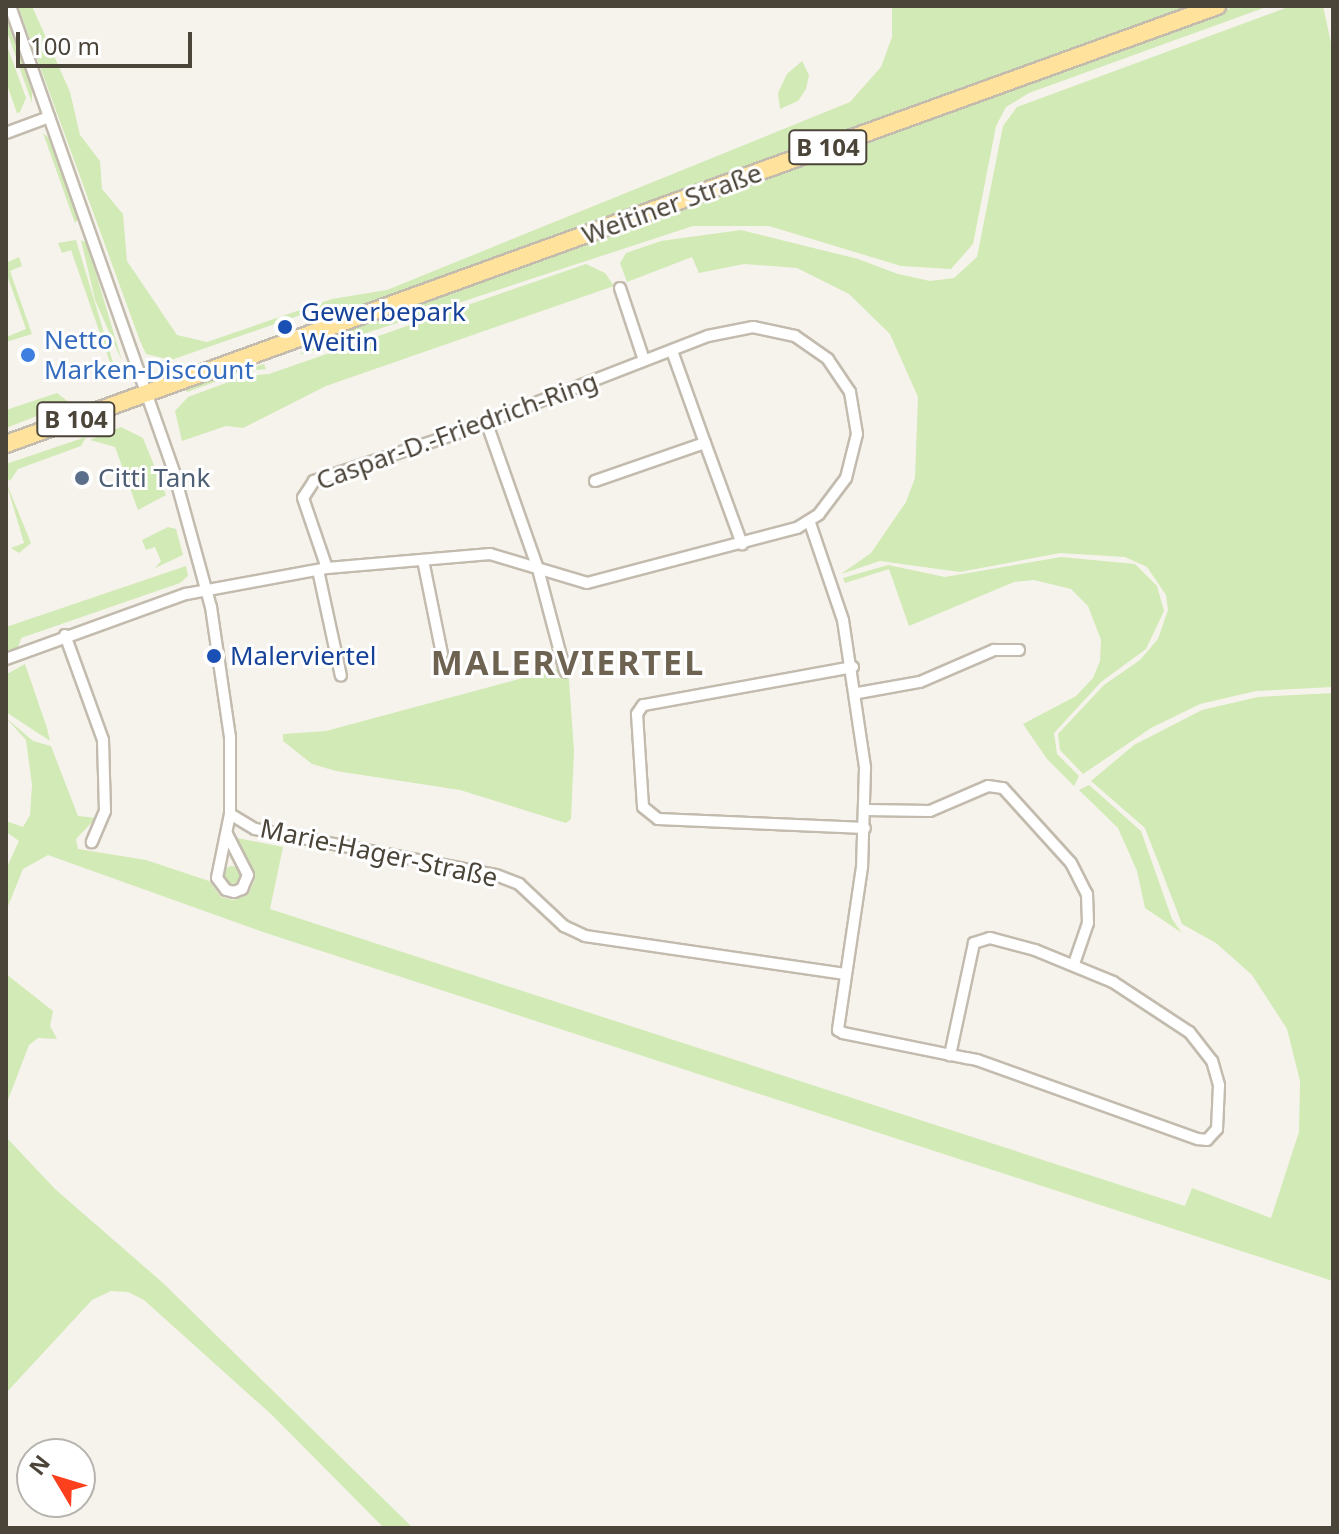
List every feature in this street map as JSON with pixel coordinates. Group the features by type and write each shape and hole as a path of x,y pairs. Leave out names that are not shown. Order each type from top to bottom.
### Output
{"main road":[{"name":"Weitiner Straße","path":"145,394 1217,6"},
{"name":"B 104","path":"6,444 145,394"}],"street":[{"path":"10,6 145,394 206,590 225,687 230,814 217,878 234,892 242,889 248,875 227,834"},
{"path":"6,133 49,117"},
{"path":"620,288 644,360"},
{"name":"Caspar-D.-Friedrich-Ring","path":"323,569 303,498 306,486 644,360 753,327 795,336 828,359 850,392 857,434 846,478 810,523"},
{"path":"672,351 742,544"},
{"path":"486,421 538,569 565,671"},
{"path":"595,481 705,443"},
{"path":"8,658 65,635 206,590 323,569 490,554 538,569 598,582 810,523 853,667 858,693 866,810 838,1030 950,1055 1198,1139 1213,1136 1219,1085 1201,1044 1146,1001 1074,964 990,938 974,943 950,1055"},
{"path":"423,560 442,654"},
{"path":"323,569 341,676"},
{"path":"65,635 103,740 105,811 92,842"},
{"path":"858,693 920,682 994,650 1019,650"},
{"path":"853,667 643,705 637,714 643,807 658,819 865,828"},
{"path":"866,810 930,811 988,786 1003,788 1071,863 1087,894 1088,923 1074,964"},
{"name":"Marie-Hager-Straße","path":"230,814 255,829 496,875 519,884 564,926 585,936 845,974"}],"green space":[{"path":"18,6 32,6 70,92 80,135 100,161 102,189 123,214 127,261 177,335 207,342 332,299 387,290 850,102 881,67 892,37 892,6 1192,6 367,306 314,316 312,311 171,360 146,354 140,341"},
{"path":"1236,6 1269,6 1029,93 1006,107 996,126 973,244 951,269 901,266 769,226 693,226 299,355 323,338"},
{"path":"1291,6 1323,6 1333,52 1333,687 1256,691 1200,704 1151,728 1083,774 1060,750 1058,734 1104,685 1140,660 1158,639 1168,610 1166,595 1147,567 1125,557 1060,553 960,572 880,561 841,574 871,553 906,502 915,478 918,397 890,334 849,294 797,268 744,264 699,273 692,257 627,282 620,263 626,253 661,241 741,230 858,259 898,274 930,281 954,278 977,257 1003,126 1017,107"},
{"path":"6,16 32,87 32,103 6,29"},
{"path":"6,43 26,98 20,112 6,118 17,113 6,82"},
{"path":"802,61 809,75 806,89 798,101 780,109 778,93 787,74"},
{"path":"43,133 51,140 79,218 75,223"},
{"path":"76,240 114,366 114,378 104,374 112,368 71,250 62,253 58,243"},
{"path":"81,240 87,243 122,361 95,300"},
{"path":"19,257 22,266 10,271 32,334 6,342 6,337 26,329 6,272 6,263"},
{"path":"586,264 605,273 614,286 326,386 243,428 226,426 182,441 175,411 188,397 245,376 269,374"},
{"path":"264,364 266,369 245,371 187,392 183,388"},
{"path":"57,393 70,403 6,428 6,410"},
{"path":"121,427 143,438 166,495 138,510 115,447 90,440"},
{"path":"86,437 81,446 18,469 10,481 6,478 6,464"},
{"path":"6,482 31,543 19,553 11,548 24,543"},
{"path":"168,527 176,529 183,555 155,568 161,561 155,547 146,550 142,540"},
{"path":"1061,557 1135,564 1157,586 1164,611 1146,649 1101,682 1054,733 1057,754 1079,776 1074,786 1047,759 1023,724 1076,696 1093,678 1100,661 1101,640 1088,606 1071,589 1034,580 1014,582 909,626 889,569 845,583 843,578 888,565 945,577"},
{"path":"186,566 188,576 180,583 21,638 18,648 6,653 6,627"},
{"path":"25,664 50,741 6,712 7,674"},
{"path":"568,666 574,751 571,819 566,823 460,790 336,771 312,764 283,741 283,734 326,731"},
{"path":"1333,693 1333,1281 266,933 48,855 23,869 6,911 6,869 19,841 6,832 6,821 23,827 30,815 32,785 26,740 6,718 33,741 51,746 78,816 96,818 76,839 78,849 146,860 209,881 221,897 233,900 248,895 255,879 237,838 283,847 270,909 1185,1206 1192,1188 1271,1218 1299,1132 1300,1081 1287,1029 1252,975 1216,943 1182,924 1145,828 1091,781 1134,745 1202,710 1258,697"},
{"path":"1089,785 1141,831 1172,919 1182,933 1145,908 1137,871 1118,828 1079,790"},
{"path":"228,866 236,866 241,875 239,882 228,884 223,879 223,871"},
{"path":"6,974 53,1011 50,1026 57,1039 38,1038 29,1045 6,1105"},
{"path":"6,1137 55,1189 163,1283 413,1528 384,1528 272,1415 144,1300 128,1292 111,1291 92,1300 6,1393"}],"place":[{"name":"Gewerbepark Weitin","path":"285,327"},
{"name":"Netto Marken-Discount","path":"28,355"},
{"name":"Citti Tank","path":"82,478"},
{"name":"Malerviertel","path":"214,656"}],"district":[{"name":"MALERVIERTEL","path":"568,663"}]}
